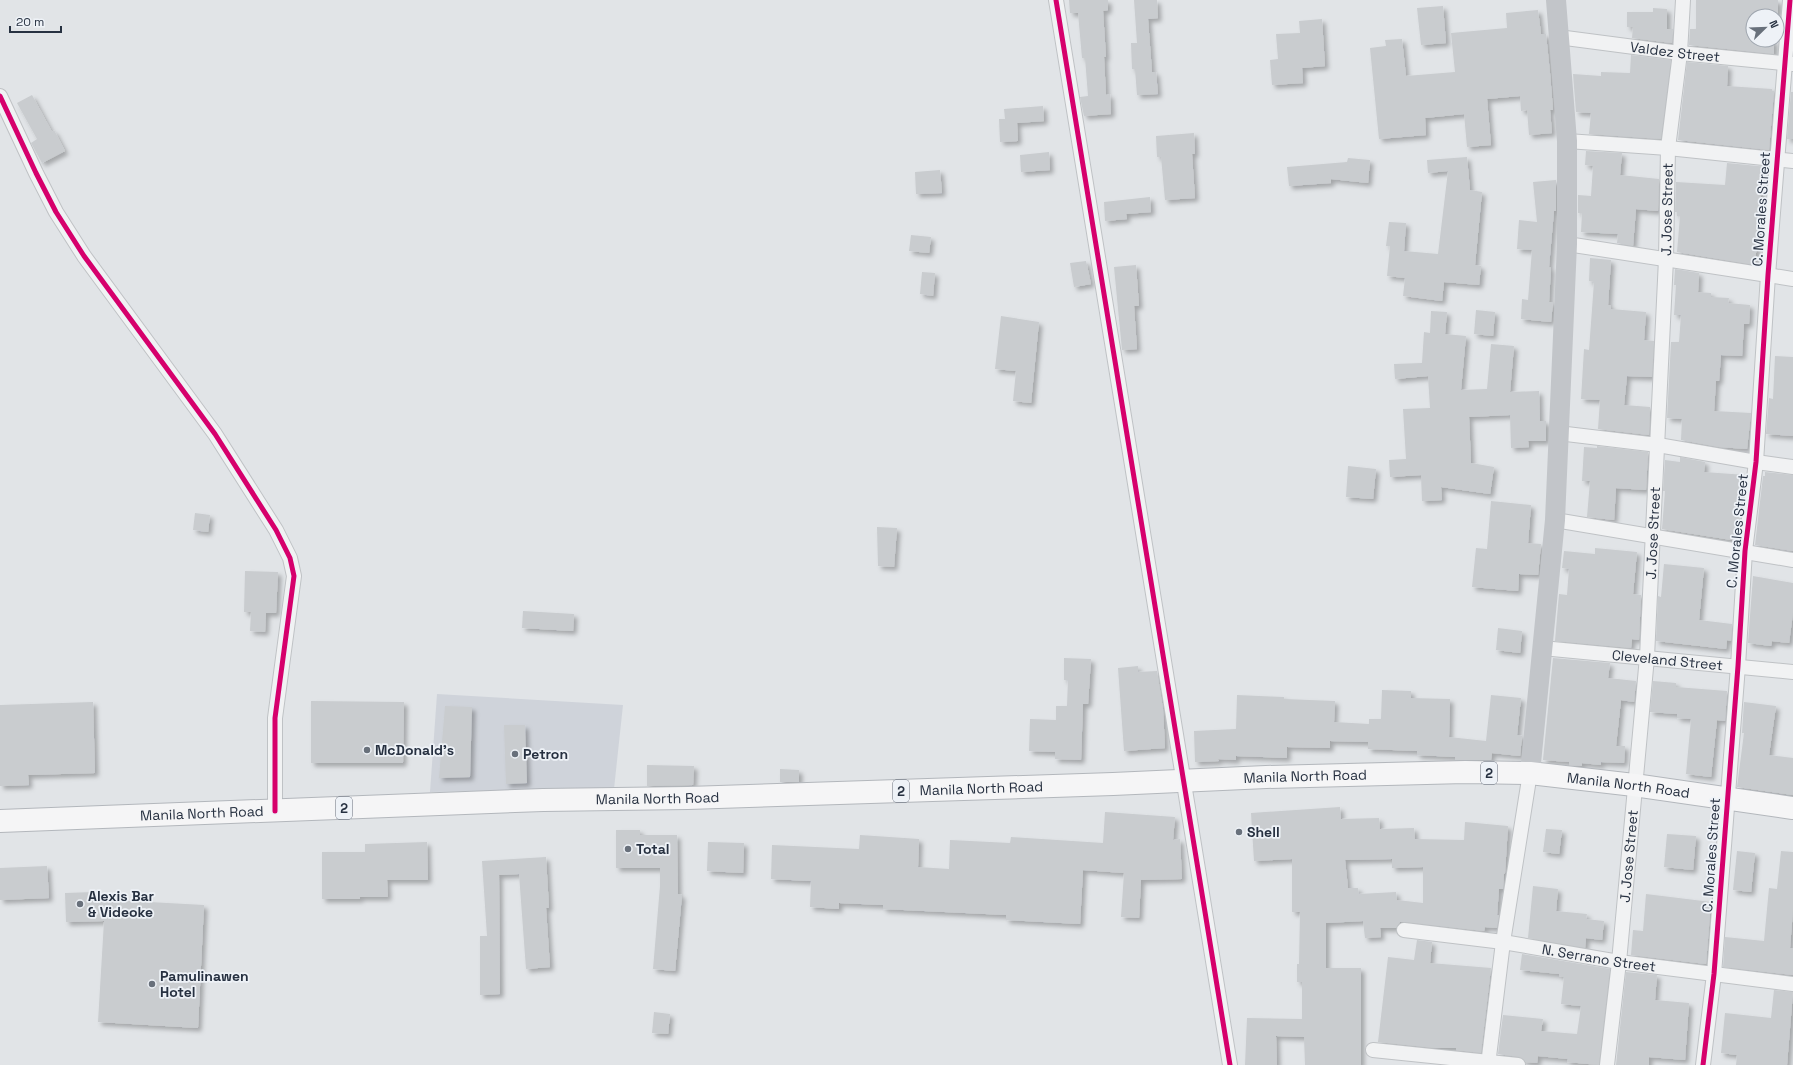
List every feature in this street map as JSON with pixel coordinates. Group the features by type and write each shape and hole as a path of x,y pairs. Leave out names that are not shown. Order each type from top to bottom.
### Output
{"highway":[{"name":"Manila North Road","path":"0,820 543,800 696,798 1113,784 1183,780 1466,772 1530,773 1634,785 1793,808"}],"main road":[{"path":"1530,773 1555,520 1567,244 1567,141 1556,0"}],"street":[{"path":"1056,0 1230,1065"},
{"name":"J. Jose Street","path":"1607,1065 1619,962 1634,785 1647,657 1666,259 1668,148 1680,53 1683,0"},
{"name":"C. Morales Street","path":"1703,1065 1714,974 1738,666 1745,551 1756,462 1776,159 1789,63 1790,0"},
{"name":"Valdez Street","path":"1558,37 1680,53 1789,63"},
{"path":"0,96 56,212 84,256 214,434 276,530 290,558 294,576 275,718 275,811"},
{"path":"1567,141 1668,148 1793,161"},
{"path":"1567,244 1793,278"},
{"path":"1558,433 1658,445 1793,467"},
{"path":"1555,520 1652,535 1793,560"},
{"name":"Cleveland Street","path":"1542,648 1793,672"},
{"path":"1489,1063 1503,942 1530,773"},
{"name":"N. Serrano Street","path":"1404,930 1503,942 1619,962 1793,984"},
{"path":"1373,1050 1518,1065"}],"shaded area":[{"path":"437,694 623,705 614,789 430,792"}],"building":[{"path":"1069,0 1108,0 1108,10 1103,11 1106,57 1104,57 1106,95 1110,94 1111,114 1084,116 1080,97 1088,96 1085,58 1082,58 1078,13 1070,13"},
{"path":"1134,0 1157,0 1158,18 1148,19 1152,72 1156,72 1158,94 1137,95 1135,69 1132,69 1131,43 1137,43"},
{"path":"1696,0 1778,0 1778,8 1745,8 1745,48 1774,48 1774,54 1689,45 1690,29 1696,29"},
{"path":"1443,6 1446,43 1421,45 1417,8"},
{"path":"1653,8 1667,9 1667,29 1673,29 1672,43 1632,38 1633,27 1627,27 1627,12 1653,12"},
{"path":"1538,10 1541,34 1546,34 1553,110 1550,110 1552,133 1529,135 1527,110 1521,111 1520,96 1487,99 1491,145 1467,147 1464,114 1425,118 1426,135 1379,139 1370,48 1386,46 1385,40 1402,39 1406,76 1455,72 1451,33 1507,28 1506,13"},
{"path":"1322,19 1325,66 1302,68 1303,83 1272,85 1270,60 1278,59 1276,34 1300,33 1299,21"},
{"path":"1631,55 1671,60 1661,139 1589,134 1591,113 1576,112 1573,74 1601,76 1601,72 1630,73"},
{"path":"1687,62 1728,66 1727,86 1772,89 1772,91 1774,91 1769,150 1678,140"},
{"path":"1791,92 1793,92 1793,139 1787,139"},
{"path":"32,95 52,132 54,130 65,151 42,163 31,143 37,139 17,103"},
{"path":"1043,106 1044,121 1017,123 1018,141 1000,142 999,119 1005,119 1004,109"},
{"path":"1194,133 1195,154 1192,154 1195,198 1165,200 1161,157 1157,157 1156,136"},
{"path":"1586,151 1622,153 1620,175 1659,179 1658,211 1636,209 1633,246 1617,243 1618,234 1581,232 1582,213 1578,213 1578,195 1591,196 1593,166 1585,165"},
{"path":"1049,152 1050,170 1021,172 1020,155"},
{"path":"1467,157 1470,190 1482,192 1475,265 1481,266 1479,285 1444,282 1442,301 1403,296 1405,278 1387,276 1390,246 1386,246 1389,222 1406,223 1404,251 1438,254 1448,171 1428,173 1427,160"},
{"path":"1348,158 1370,160 1368,183 1331,179 1331,183 1289,186 1287,167 1347,162"},
{"path":"1727,163 1768,167 1767,185 1762,185 1755,265 1677,252 1680,216 1677,216 1677,212 1675,212 1676,182 1725,185"},
{"path":"940,170 942,193 916,194 915,172"},
{"path":"1556,180 1556,211 1554,211 1549,267 1551,268 1549,302 1553,302 1551,322 1521,319 1522,299 1528,300 1532,250 1517,249 1519,220 1537,222 1533,182"},
{"path":"1150,197 1151,212 1126,214 1127,219 1105,221 1104,202"},
{"path":"911,235 931,237 929,253 909,251"},
{"path":"1590,258 1611,260 1608,305 1611,305 1611,309 1646,312 1644,340 1654,341 1652,377 1627,376 1624,405 1650,407 1649,435 1598,429 1600,400 1581,399 1584,349 1589,350 1594,282 1589,281"},
{"path":"1086,261 1091,284 1074,287 1070,263"},
{"path":"1136,265 1139,306 1134,306 1137,349 1122,350 1114,267"},
{"path":"1675,269 1699,273 1698,292 1711,293 1711,297 1729,298 1728,303 1750,305 1749,324 1744,324 1742,356 1721,355 1719,381 1716,381 1714,411 1751,413 1747,449 1719,447 1681,440 1682,419 1667,418 1671,342 1679,342 1681,315 1674,315 1676,285 1674,285"},
{"path":"922,272 935,273 933,296 920,294"},
{"path":"1476,310 1495,312 1493,336 1474,334"},
{"path":"1431,311 1447,312 1445,334 1466,336 1461,390 1487,389 1491,344 1514,346 1510,392 1539,391 1540,421 1546,421 1546,441 1528,441 1529,447 1511,448 1510,415 1469,417 1471,463 1494,467 1490,494 1441,487 1442,500 1422,501 1421,475 1390,477 1389,460 1406,459 1403,409 1430,408 1428,376 1395,379 1394,364 1422,363 1424,332 1430,333"},
{"path":"1001,316 1039,322 1031,403 1013,401 1016,371 995,369"},
{"path":"1775,356 1793,357 1793,436 1766,434 1769,398 1773,399"},
{"path":"1597,446 1648,452 1646,490 1616,488 1614,520 1587,517 1590,481 1582,481 1584,447 1597,448"},
{"path":"1680,457 1705,462 1704,472 1746,475 1738,541 1662,529 1665,491 1663,491 1665,460 1680,462"},
{"path":"1348,466 1376,469 1373,499 1346,497"},
{"path":"1765,472 1793,475 1793,551 1755,545 1763,476 1765,476"},
{"path":"1491,501 1531,505 1528,543 1541,544 1538,575 1519,574 1518,591 1472,587 1476,548 1487,549"},
{"path":"195,513 210,515 208,532 193,530"},
{"path":"877,527 897,528 894,567 878,566"},
{"path":"1595,548 1637,552 1633,594 1641,595 1639,640 1632,639 1631,648 1555,641 1559,594 1567,595 1569,569 1562,568 1564,551 1595,554"},
{"path":"1664,564 1704,568 1699,620 1732,624 1731,641 1727,640 1726,649 1656,641 1658,596 1661,597"},
{"path":"245,571 278,572 276,613 266,613 265,632 250,631 251,612 244,612"},
{"path":"1753,576 1793,583 1793,613 1789,643 1772,641 1771,646 1748,643"},
{"path":"523,611 574,614 573,631 522,628"},
{"path":"1498,628 1522,631 1520,653 1496,650"},
{"path":"1064,658 1091,659 1088,704 1083,704 1081,760 1055,759 1055,752 1029,751 1030,719 1056,720 1056,706 1067,706 1068,680 1064,680"},
{"path":"1553,658 1610,663 1608,678 1636,681 1634,702 1621,700 1616,746 1625,746 1624,763 1601,762 1601,765 1582,763 1582,766 1569,765 1569,762 1543,760"},
{"path":"1138,666 1138,672 1157,671 1163,709 1165,748 1124,751 1118,668"},
{"path":"1653,681 1676,683 1676,687 1727,691 1725,721 1717,720 1711,777 1686,774 1691,719 1677,718 1677,714 1650,712"},
{"path":"1382,690 1411,691 1411,698 1450,699 1449,737 1486,741 1491,695 1521,698 1517,735 1522,736 1520,756 1492,753 1491,760 1455,760 1455,757 1417,755 1417,751 1368,749 1368,742 1330,741 1330,748 1287,747 1287,758 1236,756 1236,760 1218,759 1219,761 1195,762 1194,731 1236,729 1237,695 1335,701 1334,722 1369,724 1369,719 1381,719"},
{"path":"311,701 404,702 403,763 311,763"},
{"path":"93,702 95,773 28,775 29,785 0,786 0,705"},
{"path":"1744,702 1776,706 1769,755 1793,758 1793,795 1737,787 1744,733 1742,733"},
{"path":"445,706 472,707 470,777 439,778"},
{"name":"Petron","path":"504,725 525,725 527,783 506,784"},
{"path":"647,765 694,766 693,785 647,786"},
{"path":"780,769 799,770 799,782 780,782"},
{"path":"1340,807 1341,819 1379,818 1380,829 1414,828 1415,839 1464,840 1465,822 1508,826 1503,889 1499,889 1497,915 1499,915 1497,928 1485,927 1484,931 1400,922 1396,928 1380,928 1381,937 1365,938 1363,921 1326,923 1326,968 1361,968 1361,1065 1305,1065 1304,1037 1276,1036 1277,1065 1245,1065 1247,1018 1302,1019 1302,982 1297,982 1297,964 1299,964 1300,912 1292,912 1292,859 1254,861 1251,813","holes":["1392,859 1392,868 1423,867 1423,903 1397,900 1396,892 1359,894 1358,888 1348,888 1345,860"]},
{"path":"1105,812 1175,817 1173,840 1180,839 1182,879 1141,880 1139,918 1121,917 1124,873 1083,870 1080,924 1006,920 1006,915 883,909 883,905 839,903 839,909 810,907 811,881 771,879 772,845 859,849 860,835 919,839 918,867 949,869 950,840 1010,843 1011,837 1103,843"},
{"path":"1546,829 1562,830 1559,854 1543,852"},
{"path":"616,830 640,830 640,835 677,835 678,894 682,895 675,971 653,969 660,886 660,868 616,868"},
{"path":"1667,834 1696,836 1693,870 1664,867"},
{"path":"427,842 428,880 387,880 388,897 322,899 322,852 365,852 365,844"},
{"path":"708,842 744,843 743,873 707,871"},
{"path":"1737,851 1755,853 1751,892 1733,890"},
{"path":"1781,851 1793,852 1793,910 1790,948 1793,948 1793,975 1723,967 1725,937 1764,941 1769,888 1777,889"},
{"path":"546,857 549,908 546,908 550,967 526,969 519,874 499,875 500,994 480,995 480,936 487,936 482,861"},
{"path":"47,866 49,898 0,900 0,868"},
{"path":"1533,886 1558,889 1556,911 1587,914 1586,919 1604,921 1602,940 1586,938 1585,948 1528,938"},
{"path":"94,892 94,899 204,905 198,1028 98,1022 104,921 66,922 65,893"},
{"path":"1646,894 1711,902 1706,964 1631,955 1633,930 1643,931"},
{"path":"1417,940 1432,942 1430,963 1491,968 1481,1053 1456,1050 1456,1048 1435,1048 1378,1042 1388,957 1414,960"},
{"path":"1522,954 1610,969 1599,1065 1567,1062 1568,1059 1538,1056 1537,1063 1526,1062 1519,1057 1498,1054 1503,1015 1543,1019 1541,1031 1577,1034 1581,1006 1561,1004 1564,977 1559,976 1559,974 1520,970"},
{"path":"1626,972 1657,975 1655,1000 1689,1003 1685,1060 1649,1057 1649,1065 1616,1065"},
{"path":"1774,990 1793,992 1787,1065 1736,1065 1737,1055 1721,1053 1725,1013 1771,1018"},
{"path":"654,1012 670,1014 668,1034 652,1033"}],"cycle path":[{"path":"1056,0 1230,1065"},
{"path":"1703,1065 1714,974 1738,666 1745,551 1756,462 1768,275 1790,0"},
{"path":"0,96 56,212 84,256 215,434 276,530 290,558 294,576 275,718 275,811"}],"place":[{"name":"McDonald's","path":"367,750"},
{"name":"Petron","path":"515,754"},
{"name":"Shell","path":"1239,832"},
{"name":"Total","path":"628,849"},
{"name":"Alexis Bar & Videoke","path":"80,904"},
{"name":"Pamulinawen Hotel","path":"152,984"}]}
